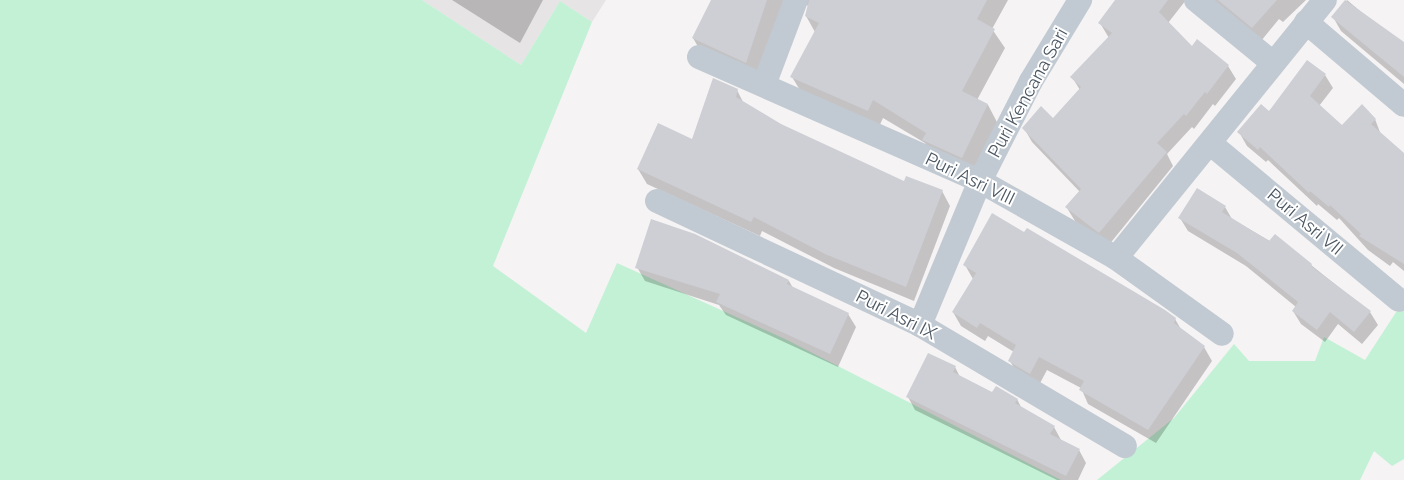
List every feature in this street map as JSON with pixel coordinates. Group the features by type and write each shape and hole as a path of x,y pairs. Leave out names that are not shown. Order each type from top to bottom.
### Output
{"street":[{"path":"764,85 796,0"},
{"name":"Puri Kencana Sari","path":"920,325 980,181 1030,81 1080,0"},
{"path":"1196,0 1272,63"},
{"path":"1116,258 1211,144 1272,63 1325,0"},
{"path":"1306,22 1404,105"},
{"name":"Puri Asri VIII","path":"699,57 980,181 1116,258 1222,334"},
{"name":"Puri Asri VII","path":"1211,144 1399,300"},
{"name":"Puri Asri IX","path":"657,201 920,325 1125,446"}],"shaded area":[{"path":"422,0 606,0 592,22 560,1 521,65"}],"green space":[{"path":"0,0 422,0 521,65 560,1 592,22 493,266 586,333 617,263 785,339 1061,480 0,480"},
{"path":"1404,300 1404,459 1392,466 1374,451 1360,480 1097,480 1174,418 1234,344 1249,361 1315,361 1324,337 1365,360"}],"building":[{"path":"711,0 767,0 746,63 692,38"},
{"path":"809,0 987,0 977,19 995,29 962,91 988,104 962,158 922,140 926,133 873,100 868,111 790,77 819,23 805,16"},
{"path":"1115,0 1168,0 1159,12 1192,46 1197,39 1229,65 1207,94 1205,92 1186,116 1184,114 1157,143 1167,152 1099,233 1065,207 1081,189 1022,128 1041,106 1053,118 1081,87 1070,77 1112,33 1098,23"},
{"path":"1218,0 1277,0 1252,28"},
{"path":"1345,0 1404,42 1404,77 1331,17"},
{"path":"1307,60 1326,74 1310,96 1342,125 1362,104 1376,119 1371,124 1404,153 1404,264 1359,236 1361,234 1330,205 1329,207 1310,191 1309,193 1260,147 1258,150 1237,132 1261,104 1269,111"},
{"path":"713,78 738,89 736,97 781,124 904,181 906,176 943,190 906,287 825,254 754,217 751,222 637,169 658,123 692,139"},
{"path":"1197,188 1226,206 1222,212 1269,241 1275,234 1312,264 1311,266 1371,311 1354,332 1330,312 1317,330 1292,311 1298,302 1237,253 1178,218"},
{"path":"992,213 1024,232 1027,228 1165,310 1176,318 1174,323 1205,346 1148,430 1079,390 1084,381 1039,357 1030,374 1008,361 1016,345 980,323 977,328 952,312 976,273 963,265"},
{"path":"651,219 695,234 789,280 787,284 849,313 830,354 716,302 720,294 635,268"},
{"path":"928,353 956,366 953,372 992,392 996,386 1018,399 1015,403 1055,426 1050,434 1080,449 1066,476 906,397"}]}
